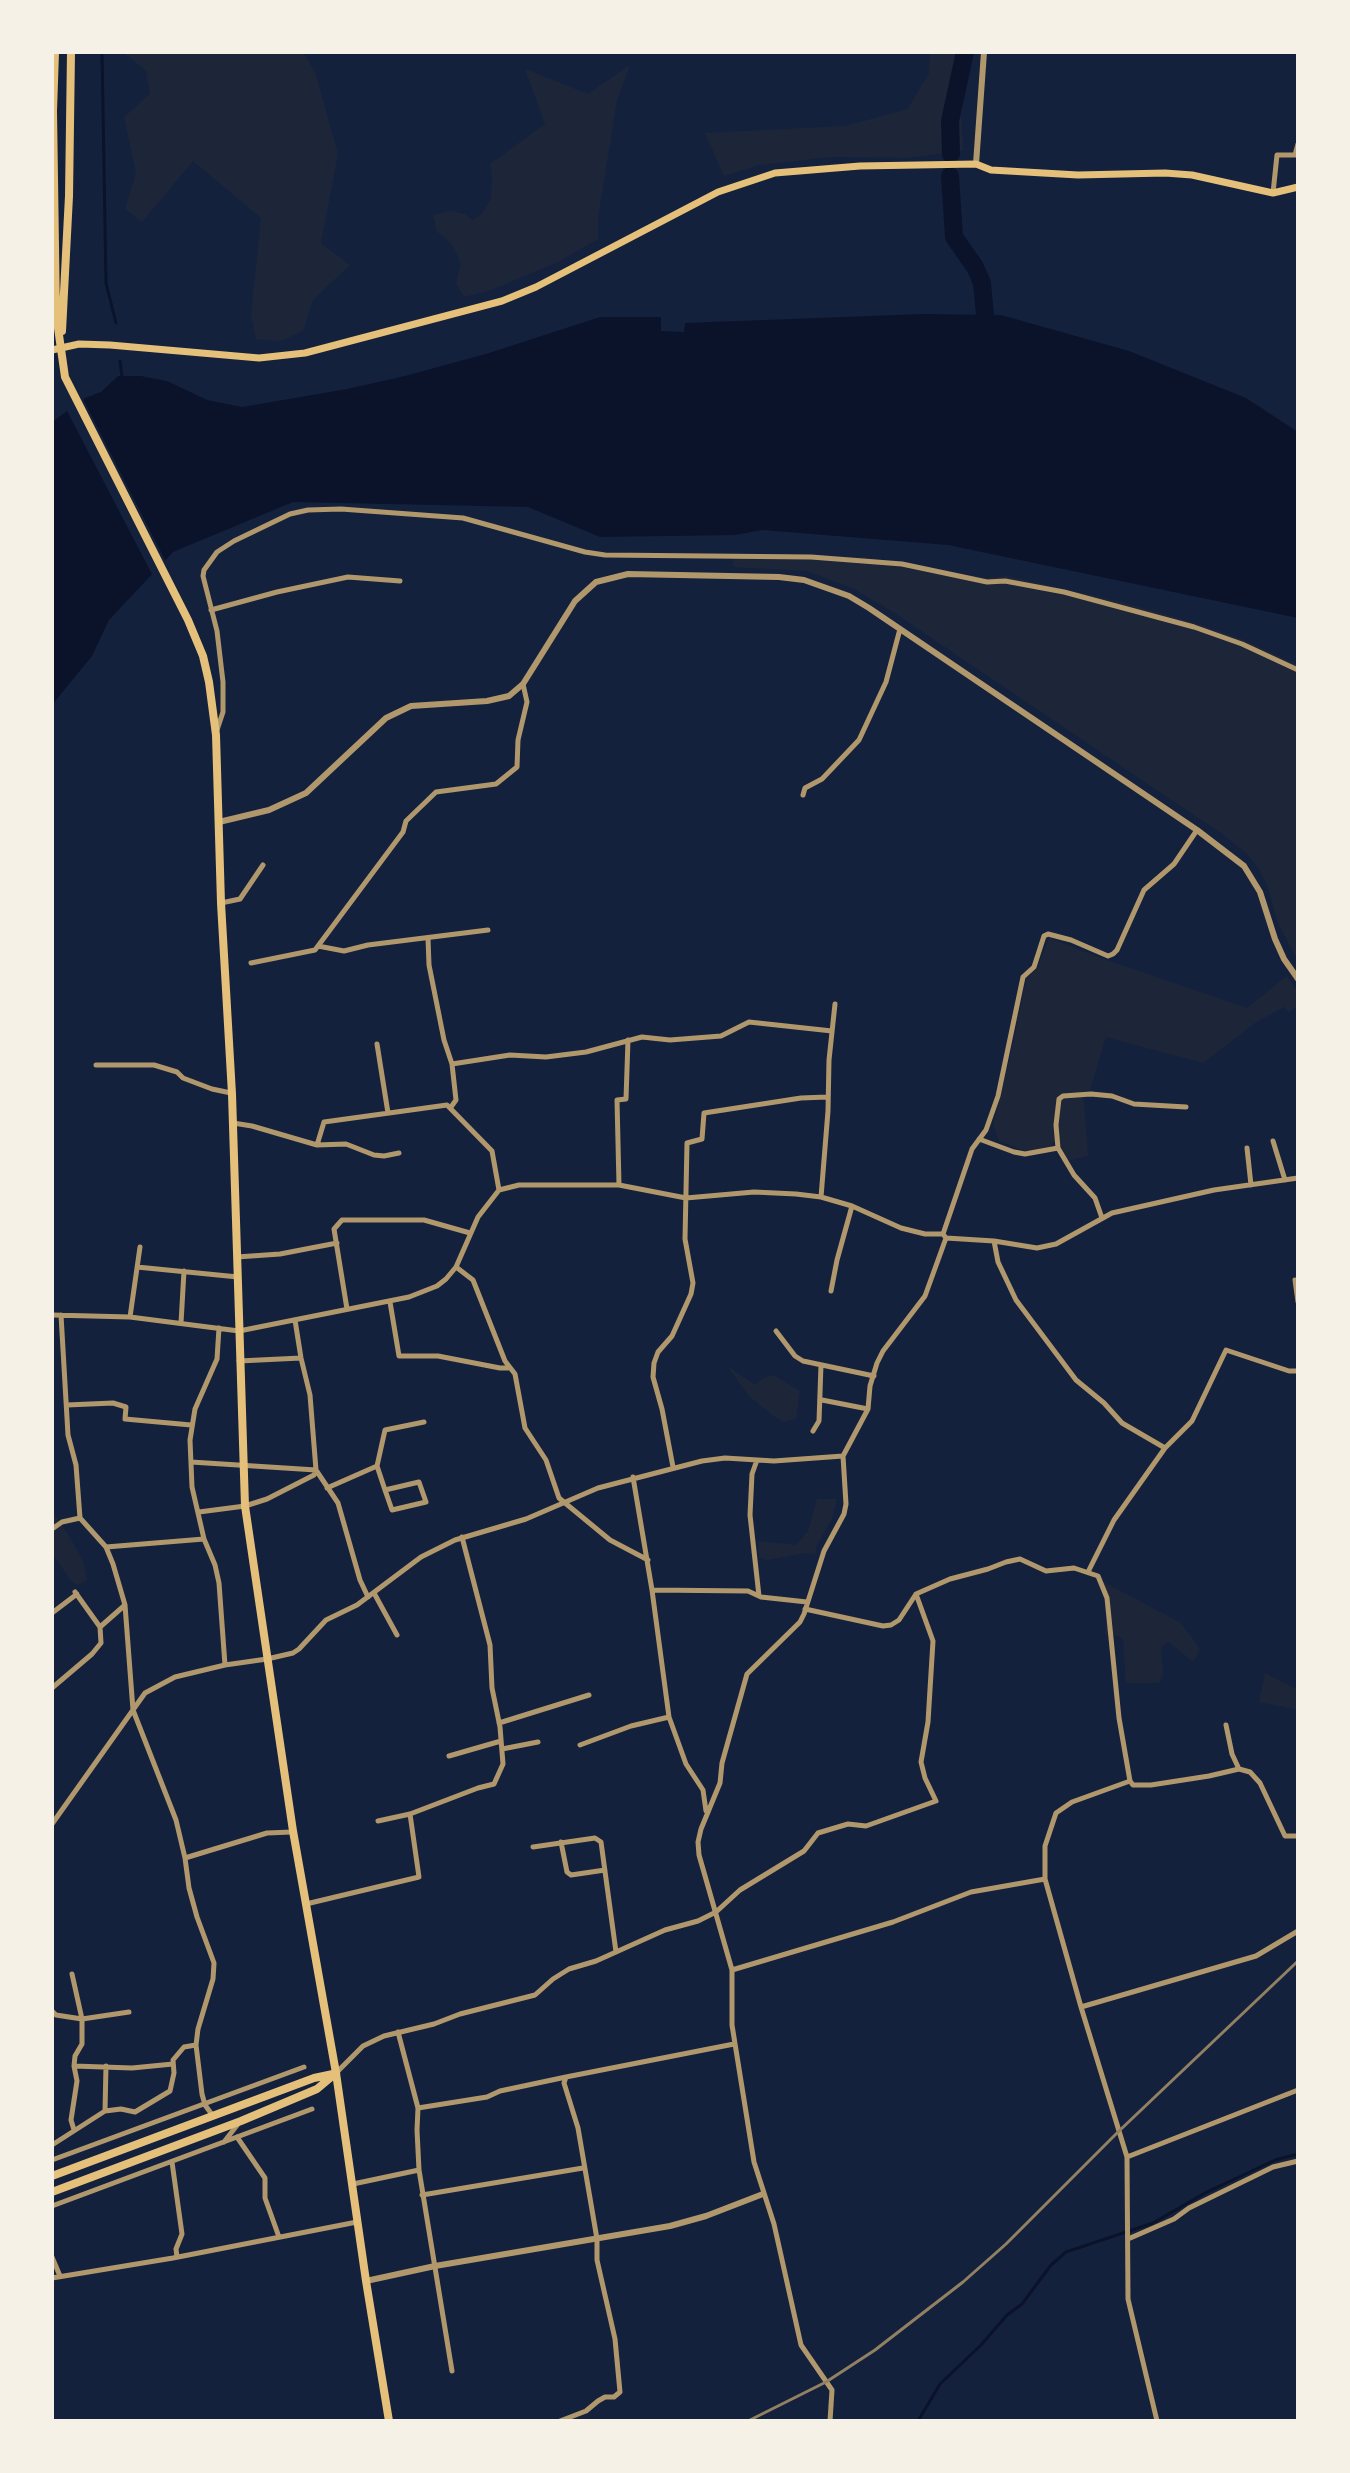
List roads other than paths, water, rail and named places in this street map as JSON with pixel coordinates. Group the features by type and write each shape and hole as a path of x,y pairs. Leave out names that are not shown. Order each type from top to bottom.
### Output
{"main road":[{"path":"55,52 56,349 73,396 196,638 206,668 216,735 221,903 232,1094 245,1506 293,1831 336,2073 389,2421"},
{"path":"56,349 69,196 71,52"},
{"path":"56,349 79,344 110,345 259,358 305,353 502,301 536,287 718,192 775,173 860,166 976,164 991,170 1078,175 1179,174 1273,193 1298,187"},
{"path":"52,2176 314,2078 336,2073"},
{"path":"52,2192 241,2121 317,2089 336,2073"}],"street":[{"path":"976,164 984,52"},
{"path":"1273,193 1277,155 1296,155 1298,144"},
{"path":"216,735 223,712 223,682 217,631 203,576 207,563 217,552 290,514 308,510 341,509 463,518 605,555 811,557 902,564 987,582 1005,581 1064,592 1194,627 1242,644 1298,670"},
{"path":"219,822 269,810 306,793 386,718 411,706 487,701 509,696 523,684 575,601 596,582 628,574 804,580 849,596 900,629 1197,830 1244,866 1260,892 1284,959 1298,979"},
{"path":"211,610 348,577 400,581"},
{"path":"803,795 805,788 822,779 859,740 886,682 900,629"},
{"path":"251,963 308,952 318,946 403,832 406,821 436,792 496,784 517,767 518,740 527,702 523,684"},
{"path":"830,2421 832,2390 801,2345 774,2224 754,2162 734,2044 732,1970 698,1842 720,1783 722,1763 747,1674 800,1622 824,1551 844,1514 843,1456 868,1409 870,1386 883,1351 925,1296 972,1149 986,1130 998,1096 1023,977 1034,967 1044,936 1048,934 1108,956 1113,954 1144,890 1174,864 1197,830"},
{"path":"221,903 240,899 263,865"},
{"path":"318,946 344,951 368,945 488,930"},
{"path":"428,938 429,965 452,1064 456,1100 451,1107"},
{"path":"821,1197 835,1004"},
{"path":"452,1064 510,1055 546,1057 586,1052 642,1037 670,1040 721,1036 741,1024 757,1022 832,1031"},
{"path":"619,1185 617,1100 626,1099 628,1040"},
{"path":"377,1044 388,1113"},
{"path":"96,1065 154,1065 232,1094"},
{"path":"1102,1218 1095,1198 1074,1175 1058,1148 1059,1099 1091,1094 1112,1096 1134,1104 1186,1107"},
{"path":"673,1467 653,1377 658,1352 672,1336 693,1283 685,1239 687,1143 702,1139 704,1113 827,1097"},
{"path":"317,1145 324,1122 447,1105 492,1151 499,1190"},
{"path":"233,1123 317,1145 346,1144 384,1156 399,1153"},
{"path":"979,1139 1025,1154 1058,1148"},
{"path":"1273,1141 1285,1180"},
{"path":"1247,1148 1251,1185"},
{"path":"52,1315 130,1317 239,1331 390,1302 426,1292 437,1286 456,1267 478,1217 499,1190 519,1185 619,1185 686,1198 776,1192 821,1197 925,1234 1046,1248 1112,1213 1214,1190 1298,1178"},
{"path":"831,1291 852,1206"},
{"path":"347,1309 334,1229 342,1220 424,1220 470,1233"},
{"path":"994,1241 998,1262 1016,1300 1070,1373 1122,1423 1165,1448"},
{"path":"237,1257 280,1254 337,1243"},
{"path":"130,1317 140,1247"},
{"path":"137,1267 238,1277"},
{"path":"456,1267 473,1280 516,1382 522,1421 542,1453 563,1503 610,1540 648,1560"},
{"path":"181,1323 184,1271"},
{"path":"1295,1280 1298,1302"},
{"path":"390,1302 399,1356 438,1356 511,1368"},
{"path":"61,1315 68,1435 76,1465 80,1518 106,1547 125,1605 133,1710 176,1820 189,1888 214,1963 213,1979 196,2045 205,2105 214,2117"},
{"path":"295,1320 310,1395 316,1470 342,1512 357,1571 397,1635"},
{"path":"219,1328 217,1359 191,1425 191,1462 192,1487 204,1539 219,1583 225,1665"},
{"path":"776,1331 795,1356 803,1361 874,1376"},
{"path":"1088,1572 1114,1520 1165,1448 1192,1421 1226,1350 1289,1371 1298,1371"},
{"path":"239,1361 301,1358"},
{"path":"813,1431 819,1421 822,1400 821,1365"},
{"path":"822,1400 868,1409"},
{"path":"67,1405 113,1403 126,1407 125,1419 191,1425"},
{"path":"385,1490 419,1482 426,1502 392,1510 385,1490 377,1466 385,1430 424,1422"},
{"path":"52,1824 145,1693 175,1677 293,1653 326,1620 371,1595 421,1557 462,1537 526,1519 598,1488 633,1477 715,1458 774,1461 843,1456"},
{"path":"757,1460 752,1474 750,1515 759,1596"},
{"path":"191,1462 316,1470"},
{"path":"327,1488 377,1466"},
{"path":"199,1512 245,1506 267,1499 314,1475 316,1470"},
{"path":"633,1477 648,1560 669,1717 686,1764 703,1790 707,1812"},
{"path":"52,1529 62,1522 80,1518"},
{"path":"378,1821 410,1814 494,1784 503,1764 492,1688 490,1645 462,1537"},
{"path":"106,1547 204,1539"},
{"path":"652,1590 748,1591 883,1626 899,1620 916,1594 950,1579 1020,1559 1046,1571 1074,1568 1088,1572 1098,1576 1107,1598 1119,1718 1133,1785 1151,1785 1239,1769 1250,1772 1260,1783 1285,1836 1298,1836"},
{"path":"52,1613 76,1593 100,1627 101,1643 52,1688"},
{"path":"336,2073 363,2046 384,2036 535,1995 561,1973 665,1930 698,1921 716,1912 740,1890 804,1851 818,1833 848,1824 866,1826 936,1801 921,1762 928,1722 933,1641 916,1594"},
{"path":"100,1627 125,1605"},
{"path":"499,1723 589,1695"},
{"path":"580,1745 631,1726 669,1717"},
{"path":"1226,1725 1232,1754 1239,1769"},
{"path":"449,1756 501,1741"},
{"path":"502,1749 538,1742"},
{"path":"1130,1781 1072,1802 1056,1813 1045,1846 1045,1879 1127,2157 1128,2299 1157,2421"},
{"path":"305,1904 419,1877 410,1814"},
{"path":"185,1858 267,1833 293,1831"},
{"path":"533,1847 595,1838 601,1842 616,1952"},
{"path":"561,1842 567,1872 571,1875 605,1870"},
{"path":"732,1970 893,1922 971,1892 1045,1879"},
{"path":"1081,2007 1256,1956 1298,1931"},
{"path":"72,1974 82,2019 82,2044 75,2056 74,2066 77,2081 71,2120 74,2130"},
{"path":"52,2012 82,2019 129,2012"},
{"path":"398,2032 418,2108 422,2195 452,2371"},
{"path":"418,2108 487,2097 500,2091 734,2044"},
{"path":"52,2145 105,2111 121,2109 135,2112 170,2091 173,2060 184,2047 196,2045"},
{"path":"74,2066 132,2068 173,2064"},
{"path":"105,2111 106,2066"},
{"path":"52,2160 304,2067"},
{"path":"560,2421 620,2392 615,2339 597,2260 597,2239 578,2128 564,2083 566,2077"},
{"path":"1127,2157 1298,2090"},
{"path":"52,2206 312,2109"},
{"path":"224,2143 241,2121"},
{"path":"237,2137 265,2178 265,2198 279,2237"},
{"path":"1128,2239 1273,2167 1298,2161"},
{"path":"172,2162 182,2234 176,2249 177,2257"},
{"path":"422,2195 583,2168"},
{"path":"353,2184 419,2170"},
{"path":"366,2281 435,2266 670,2226 763,2194"},
{"path":"52,2278 357,2222"},
{"path":"52,2257 60,2276"}],"waterway":[{"path":"102,52 106,283 116,323"},
{"path":"951,154 950,121 965,52"},
{"path":"950,176 954,237 982,283 987,337"},
{"path":"120,361 122,377"},
{"path":"918,2421 940,2384 1007,2315 1022,2304 1051,2265 1066,2252 1153,2223 1205,2193 1275,2160 1298,2154"}],"railway":[{"path":"748,2421 826,2382 875,2350 963,2282 1298,1961"}]}
